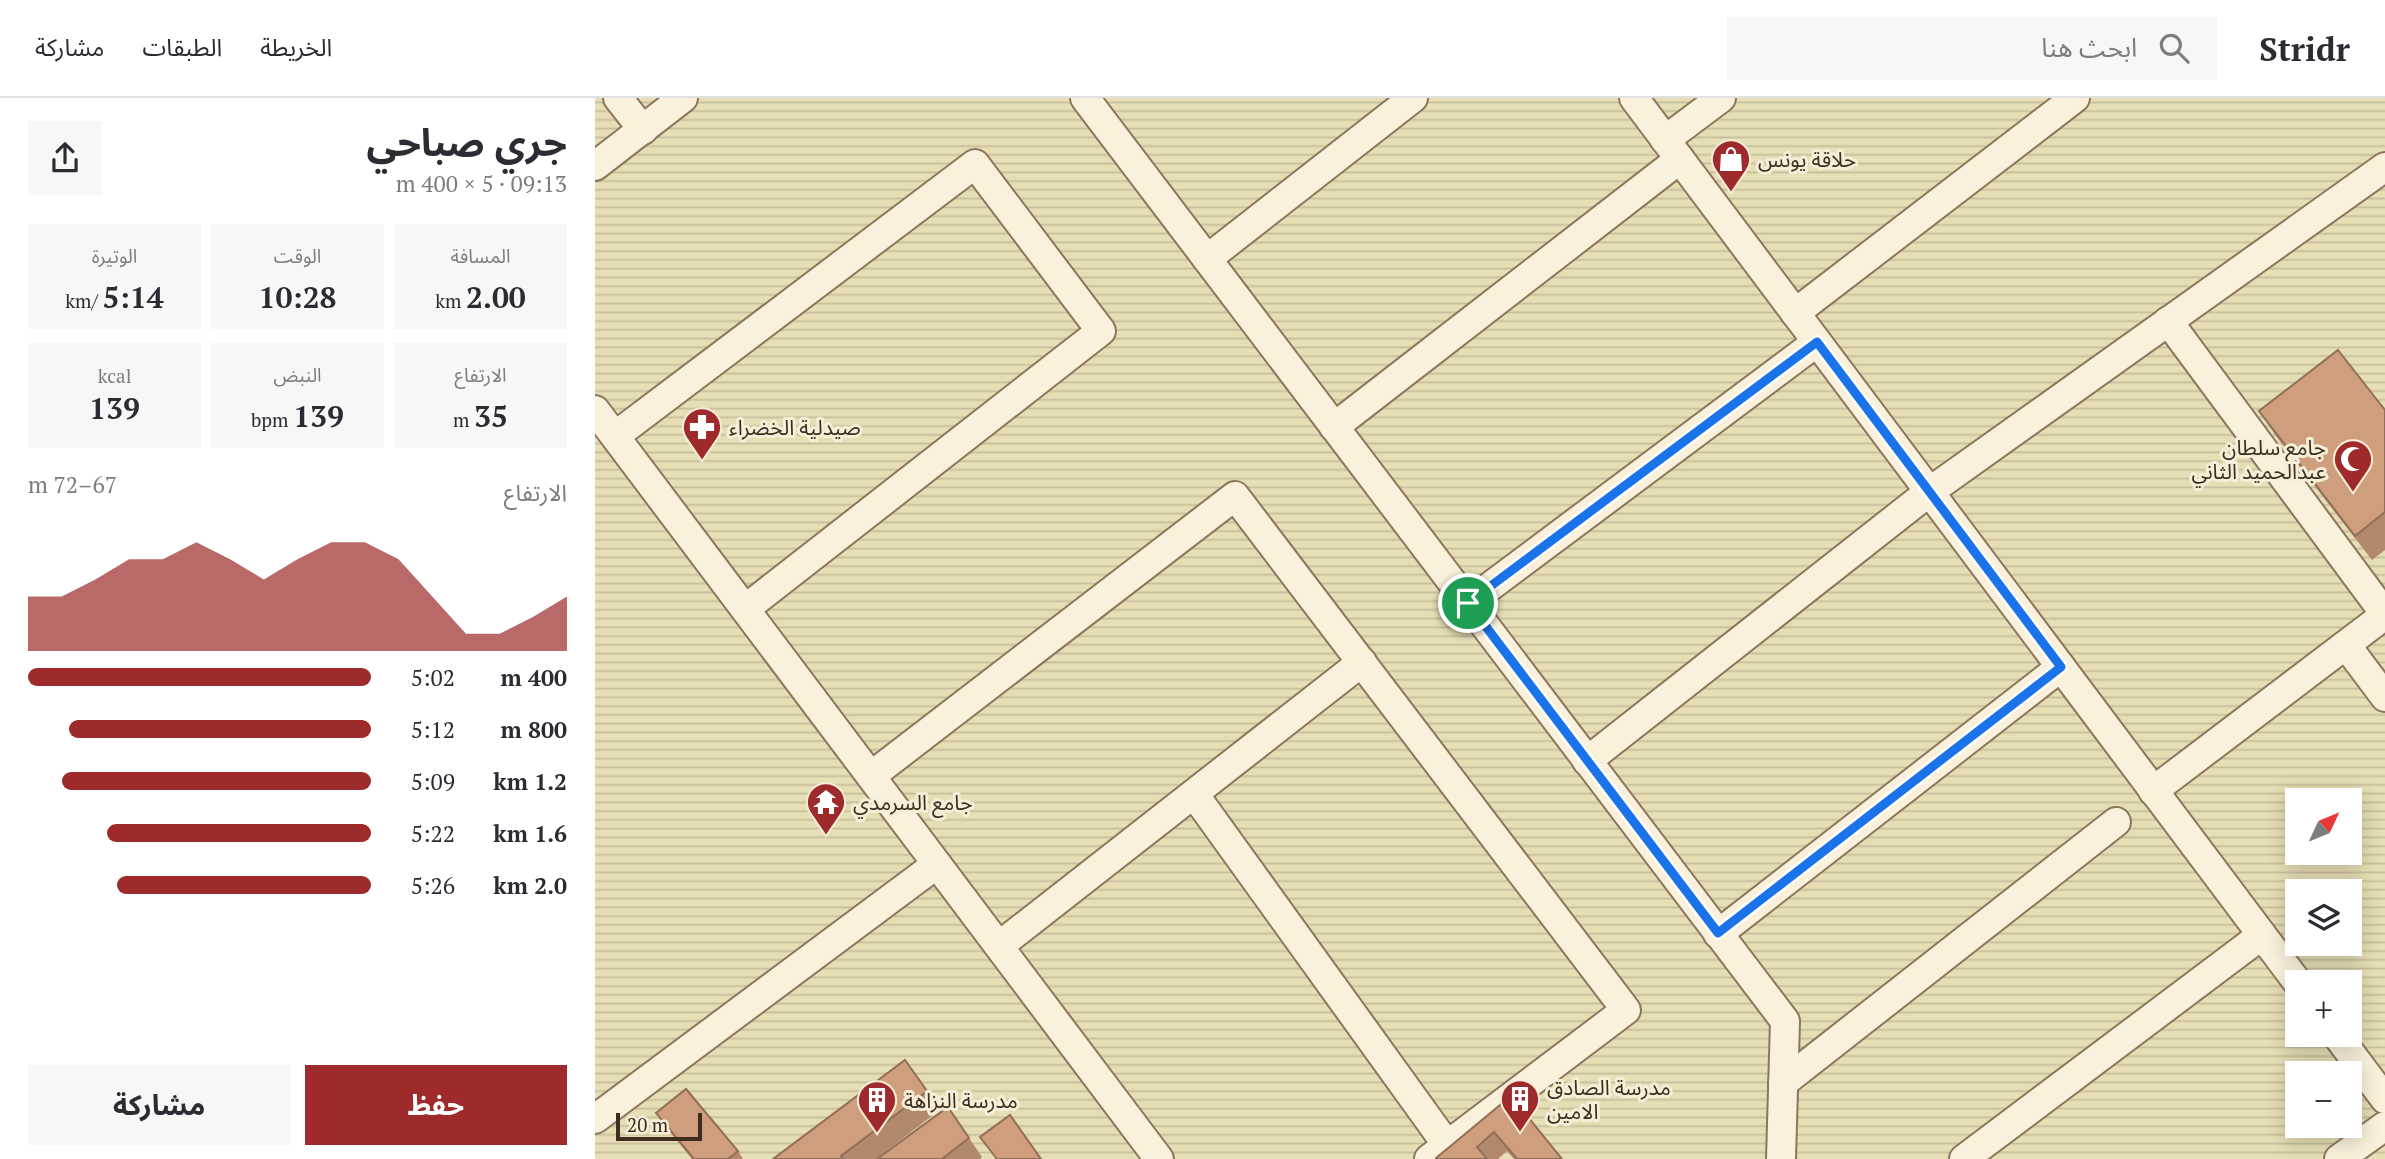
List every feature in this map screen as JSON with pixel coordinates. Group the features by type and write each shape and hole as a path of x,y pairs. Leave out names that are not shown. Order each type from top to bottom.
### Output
{"street":[{"path":"618,98 643,130"},
{"path":"595,166 683,98"},
{"path":"1085,98 1785,1021 1781,1159"},
{"path":"1207,259 1413,98"},
{"path":"1634,98 2288,970"},
{"path":"1334,427 1672,149 1721,98"},
{"path":"1795,313 2075,98"},
{"path":"615,436 975,163 1101,331 745,609"},
{"path":"1587,761 1929,492 2385,167"},
{"path":"2153,790 2385,614 2168,321"},
{"path":"1468,603 1817,342"},
{"path":"595,410 1159,1159"},
{"path":"871,776 1235,496 1626,1010 1438,1152 1194,794"},
{"path":"2346,645 2385,697"},
{"path":"999,946 1362,662"},
{"path":"1718,933 2061,667"},
{"path":"1783,1083 2116,822"},
{"path":"595,1119 937,864"},
{"path":"1964,1159 2262,936"},
{"path":"2346,1047 2385,1099"},
{"path":"2339,1159 2385,1126"}],"shaded area":[{"path":"595,98 2385,98 2385,1159 595,1159"}],"building":[{"name":"جامع سلطان عبدالحميد الثاني","path":"2338,350 2385,410 2385,512 2355,536 2259,411"},
{"path":"905,1060 927,1091 841,1156 843,1159 773,1159"},
{"path":"686,1089 738,1151 728,1159 694,1159 656,1113"},
{"path":"1511,1096 1562,1159 1517,1159 1494,1132 1477,1147 1487,1159 1436,1158"},
{"path":"948,1107 969,1138 944,1159 877,1159"},
{"path":"1010,1115 1041,1159 997,1159 980,1137"}],"place":[{"name":"حلاقة يونس","path":"1731,193"},
{"name":"صيدلية الخضراء","path":"702,461"},
{"name":"جامع سلطان عبدالحميد الثاني","path":"2353,493"},
{"name":"جامع السرمدي","path":"826,836"},
{"name":"مدرسة الصادق الامين","path":"1520,1133"},
{"name":"مدرسة النزاهة","path":"877,1134"}],"route":[{"path":"1817,342 2061,667 1718,933 1468,603 1817,342"}]}
